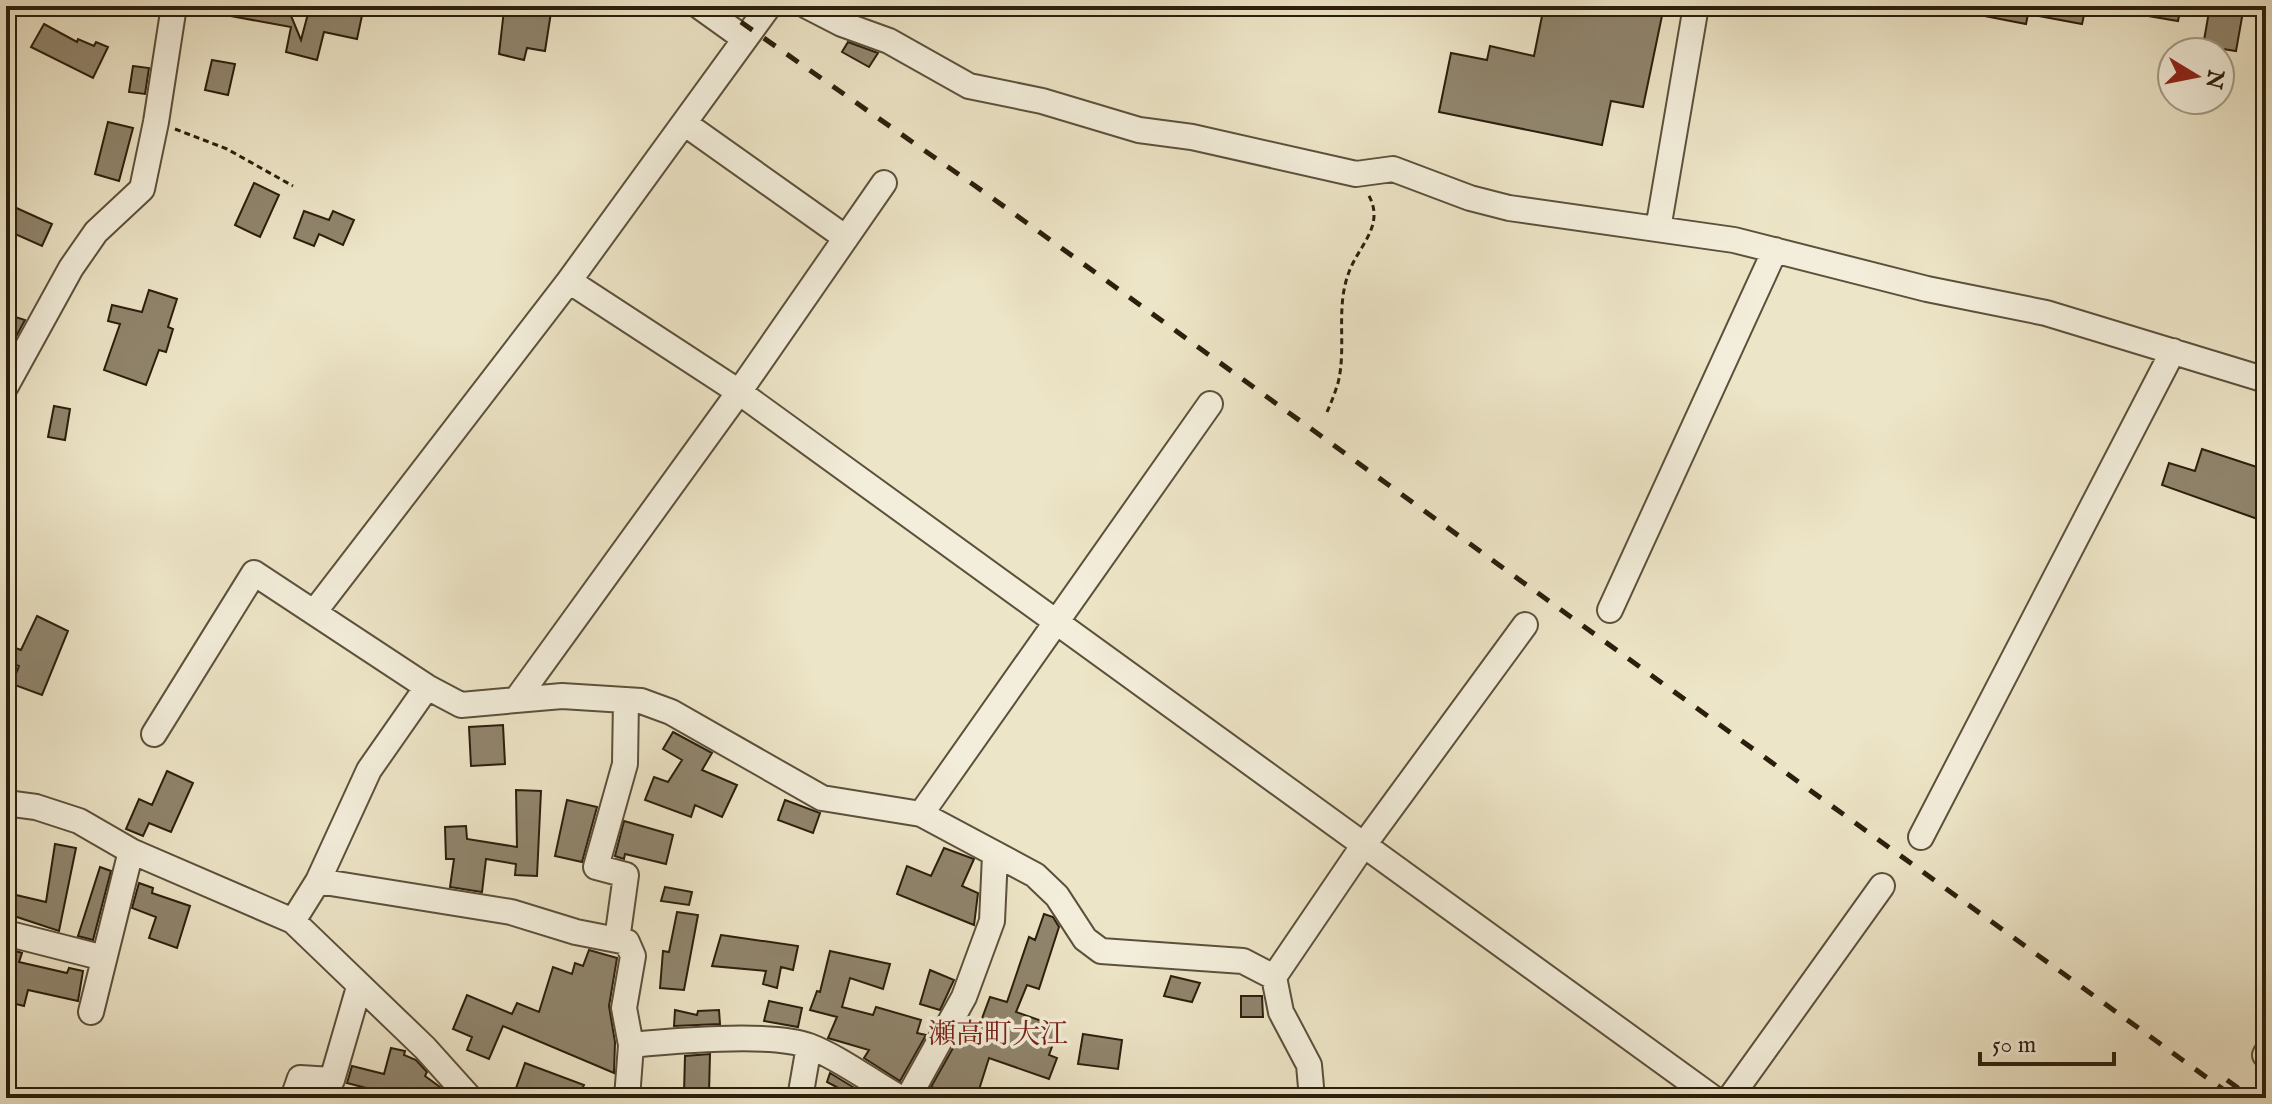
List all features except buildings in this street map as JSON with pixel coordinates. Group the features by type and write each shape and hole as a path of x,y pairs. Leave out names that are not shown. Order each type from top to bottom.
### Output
{"street":[{"path":"6,386 87,244 142,189 174,6"},
{"path":"699,6 745,39"},
{"path":"315,611 569,281 769,6"},
{"path":"807,6 842,24 889,41 969,86 1042,101 1139,130 1192,137 1356,174 1393,169 1470,198 1509,208 1658,229 1775,250 1927,289 2046,313 2266,380"},
{"path":"1658,229 1696,6"},
{"path":"684,123 846,238"},
{"path":"516,700 739,392 884,183"},
{"path":"1610,610 1775,250"},
{"path":"569,281 739,392 1713,1098"},
{"path":"1921,837 2173,351"},
{"path":"921,814 1210,404"},
{"path":"154,734 254,573 427,687 461,705 562,696 626,700 671,712 822,798 921,814 1035,875 1057,896 1085,939 1101,951 1243,961 1274,977"},
{"path":"1312,1098 1309,1065 1281,1012 1274,977 1363,846 1525,625"},
{"path":"293,921 318,881 369,770 427,687"},
{"path":"617,940 626,875 596,867 625,764 626,700"},
{"path":"6,803 36,807 79,821 131,851 293,921 425,1048 470,1098"},
{"path":"91,1012 131,851"},
{"path":"908,1098 964,997 992,921 995,855"},
{"path":"318,881 428,902 511,912 627,942 633,956 624,1008 631,1045 627,1098"},
{"path":"1730,1098 1882,886"},
{"path":"6,933 104,958"},
{"path":"293,1098 300,1078 332,1080 359,987"},
{"path":"631,1045 682,1040 771,1041 809,1046 900,1098"},
{"path":"800,1098 809,1046"}],"path":[{"path":"156,122 227,149 293,186"},
{"path":"1327,412 1338,382 1340,313 1348,273 1373,229 1375,206 1356,174"}],"railway":[{"path":"718,6 991,197 2235,1098"},
{"path":"2227,1080 2252,1098"}],"district":[{"name":"瀬高町大江","path":"998,1035"}]}
